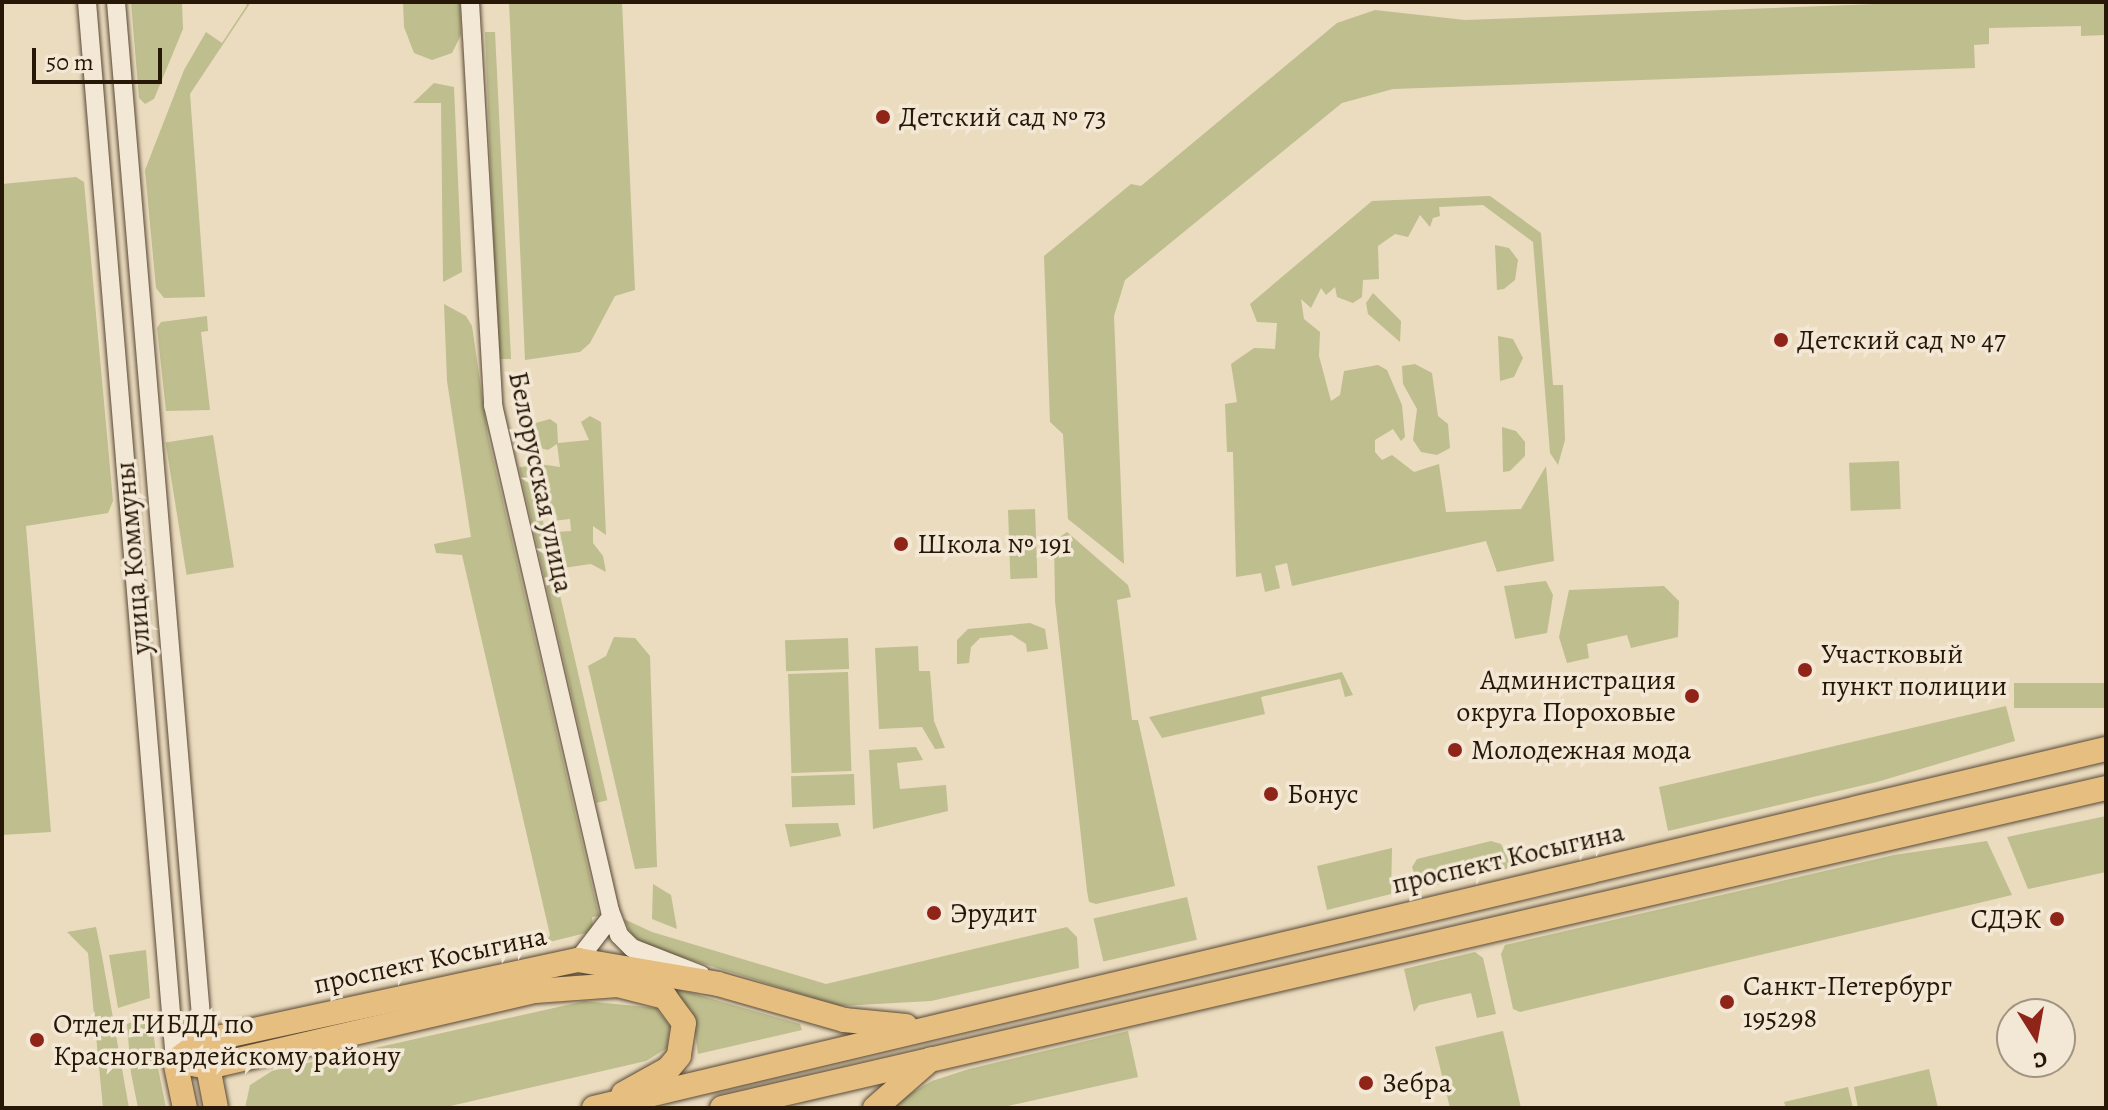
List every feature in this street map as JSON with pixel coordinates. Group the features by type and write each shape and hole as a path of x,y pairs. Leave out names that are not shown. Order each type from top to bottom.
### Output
{"main road":[{"name":"проспект Косыгина","path":"599,1107 2106,749"},
{"path":"722,1108 2106,788"},
{"name":"проспект Косыгина","path":"175,1061 203,1041 578,960 718,984 844,1020 925,1028"},
{"name":"проспект Косыгина","path":"175,1061 208,1067 535,991 618,985 665,997 684,1023 679,1056 668,1069 599,1107"},
{"name":"улица Коммуны","path":"203,1041 216,1108"},
{"path":"875,1108 933,1058"},
{"name":"улица Коммуны","path":"175,1061 185,1108"}],"street":[{"name":"улица Коммуны","path":"87,2 175,1061"},
{"name":"улица Коммуны","path":"116,2 203,1041"},
{"name":"Белорусская улица","path":"470,2 493,405 611,917 632,948 718,984"},
{"path":"578,960 611,917"}],"green space":[{"path":"131,2 182,2 183,29 154,99 145,104 139,98"},
{"path":"243,2 251,2 190,94 205,297 164,298 156,288 145,170 184,70 206,32 222,43 247,5"},
{"path":"403,2 460,2 461,35 452,53 432,60 414,53 404,27"},
{"path":"509,2 622,2 635,290 615,296 590,343 580,352 525,360"},
{"path":"1929,2 2106,2 2105,35 2081,36 2081,26 1989,28 1989,44 1974,45 1975,68 1393,89 1342,103 1125,280 1114,316 1124,564 1068,519 1063,434 1050,422 1044,256 1131,184 1141,186 1337,23 1375,10 1465,20"},
{"path":"485,32 495,32 511,359 500,359 497,330"},
{"path":"434,83 454,87 462,272 443,282 441,103 413,103"},
{"path":"76,177 84,182 113,501 108,513 26,526 51,832 2,835 2,184"},
{"path":"1490,196 1541,233 1553,385 1563,385 1565,440 1558,465 1550,453 1533,242 1483,205 1439,207 1440,216 1433,218 1430,227 1420,215 1408,237 1395,234 1378,246 1379,279 1363,280 1362,297 1353,303 1337,297 1335,287 1326,295 1321,288 1311,308 1301,299 1304,319 1320,332 1319,356 1331,401 1340,395 1344,371 1378,365 1387,370 1402,405 1405,437 1401,441 1393,429 1375,440 1375,452 1382,460 1392,455 1414,472 1439,464 1446,512 1521,509 1546,466 1554,561 1497,572 1486,541 1292,586 1287,563 1275,566 1280,588 1265,592 1261,573 1236,577 1233,452 1227,452 1225,404 1237,402 1231,364 1254,348 1275,349 1277,323 1257,322 1250,304 1372,201"},
{"path":"1495,245 1509,248 1518,260 1515,280 1504,289 1497,290"},
{"path":"1373,293 1401,321 1400,342 1368,314 1366,303"},
{"path":"444,304 466,316 472,326 488,437 599,916 592,917 593,926 586,933 545,943 550,935 462,555 436,553 434,544 471,537 447,381"},
{"path":"207,316 208,331 201,332 210,410 166,411 157,328 161,322"},
{"path":"1498,336 1513,339 1523,358 1514,377 1500,381"},
{"path":"1415,364 1432,373 1438,416 1448,424 1450,448 1437,455 1421,452 1413,440 1417,409 1403,384 1402,366"},
{"path":"590,416 601,422 606,535 593,526 593,543 603,556 606,572 591,564 563,568 555,532 571,531 570,519 553,521 540,464 560,467 557,444 548,450 536,447 532,424 550,419 557,424 558,443 589,440 581,422"},
{"path":"1502,427 1516,431 1525,442 1525,456 1510,471 1503,472"},
{"path":"213,435 234,567 187,575 166,443"},
{"path":"1899,461 1901,509 1851,511 1849,463"},
{"path":"530,465 607,800 597,803 519,467"},
{"path":"1035,509 1037,578 1010,579 1008,510"},
{"path":"1067,532 1128,585 1131,597 1117,600 1132,720 1138,720 1175,886 1096,904 1089,902 1087,891 1055,601 1054,541"},
{"path":"1546,581 1553,595 1547,633 1515,639 1504,586"},
{"path":"1664,586 1679,601 1678,637 1631,648 1627,635 1587,644 1589,658 1567,663 1559,637 1569,590"},
{"path":"1030,623 1045,629 1048,649 1027,652 1026,644 1012,635 980,638 971,647 969,663 957,664 957,640 968,629"},
{"path":"614,637 635,638 650,656 657,867 635,869 588,666 606,656"},
{"path":"848,638 849,669 786,671 785,640"},
{"path":"918,646 919,671 930,671 934,721 945,748 935,749 922,727 879,729 875,648"},
{"path":"848,672 851,771 791,773 788,674"},
{"path":"1342,672 1353,695 1345,697 1340,679 1261,697 1265,714 1162,738 1149,717"},
{"path":"2014,683 2106,683 2106,708 2014,708"},
{"path":"2006,706 2015,741 1877,782 1668,831 1659,787"},
{"path":"916,747 923,760 897,763 900,789 946,785 948,811 873,829 869,750"},
{"path":"854,774 855,805 792,807 791,776"},
{"path":"2106,816 2106,872 2028,889 2007,837"},
{"path":"838,823 841,836 790,847 785,824"},
{"path":"1615,837 1624,841 1428,887 1416,880 1412,867 1417,859 1491,841 1501,844 1510,863"},
{"path":"1987,841 2012,895 1520,1012 1513,1009 1501,954 1505,945 1894,855"},
{"path":"1392,848 1391,894 1327,910 1317,866"},
{"path":"653,884 671,895 677,929 652,919"},
{"path":"1187,897 1197,940 1103,961 1093,919"},
{"path":"624,919 652,932 826,984 1067,927 1077,937 1079,968 931,1001 840,1006 649,947 632,935"},
{"path":"96,927 129,1108 103,1108 88,953 67,932"},
{"path":"146,950 150,998 118,1008 109,955"},
{"path":"1475,952 1483,958 1496,1014 1477,1018 1471,993 1419,1005 1414,1012 1404,969"},
{"path":"667,986 800,1024 802,1030 698,1054 692,1011"},
{"path":"585,1001 656,1008 670,1026 667,1048 646,1061 442,1108 245,1108 250,1085 272,1071"},
{"path":"151,1015 166,1108 138,1108 131,1073 127,1024"},
{"path":"1128,1031 1138,1077 999,1108 886,1108 932,1081 969,1069"},
{"path":"1503,1031 1521,1108 1450,1108 1435,1047"},
{"path":"1929,1069 1938,1108 1858,1108 1854,1087"},
{"path":"1848,1087 1853,1108 1786,1108 1784,1102"}],"place":[{"name":"Детский сад № 73","path":"883,117"},
{"name":"Детский сад № 47","path":"1781,340"},
{"name":"Школа № 191","path":"901,544"},
{"name":"Участковый пункт полиции","path":"1805,670"},
{"name":"Администрация округа Пороховые","path":"1692,696"},
{"name":"Молодежная мода","path":"1455,750"},
{"name":"Бонус","path":"1271,794"},
{"name":"Эрудит","path":"934,913"},
{"name":"СДЭК","path":"2057,919"},
{"name":"Санкт-Петербург 195298","path":"1727,1002"},
{"name":"Отдел ГИБДД по Красногвардейскому району","path":"37,1040"},
{"name":"Зебра","path":"1366,1083"}]}
